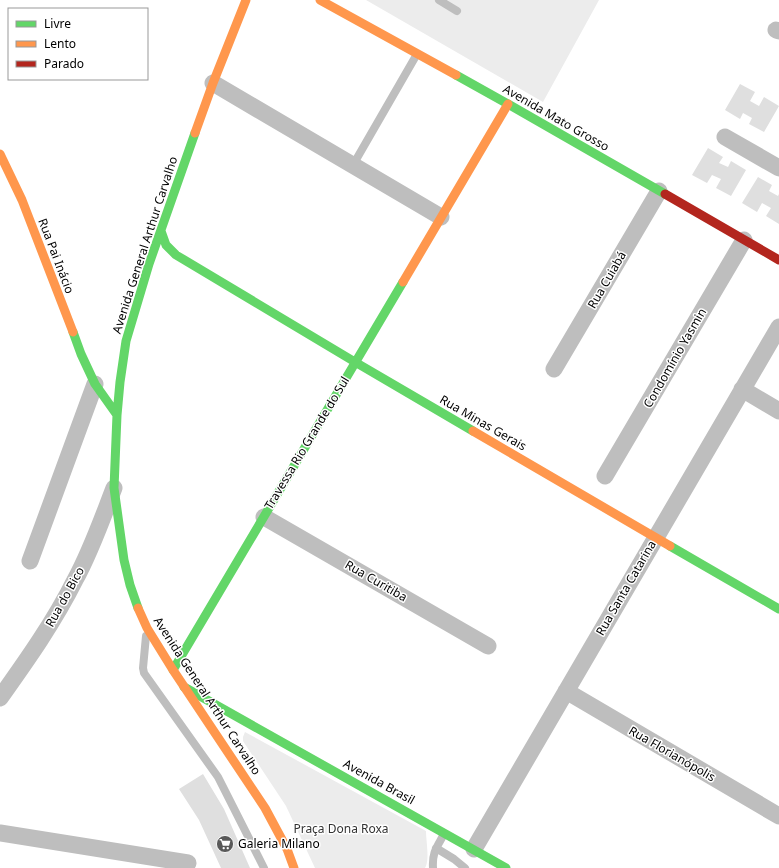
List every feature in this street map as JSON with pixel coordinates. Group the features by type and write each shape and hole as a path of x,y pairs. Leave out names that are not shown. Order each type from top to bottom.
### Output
{"main road":[{"name":"Avenida General Arthur Carvalho","path":"246,0 213,83 149,264 126,341 107,382 117,415 114,488 119,527 130,585 138,609 147,628 184,687 222,728 287,849 294,868"},
{"name":"Avenida Mato Grosso","path":"320,0 508,104 779,260"},
{"name":"Travessa Rio Grande do Sul","path":"173,670 508,104"},
{"name":"Rua Pai Inácio","path":"0,154 22,200 87,368 107,382 117,415"},
{"name":"Rua Minas Gerais","path":"161,231 166,244 176,255 355,362 779,609"},
{"path":"149,264 154,258 161,255 176,255"},
{"name":"Avenida Brasil","path":"184,687 506,868"},
{"path":"222,728 235,720 241,719"}],"street":[{"path":"213,83 441,217"},
{"path":"725,137 779,168"},
{"name":"Rua Cuiabá","path":"554,369 659,191"},
{"name":"Condomínio Yasmin","path":"605,476 744,240"},
{"name":"Rua Santa Catarina","path":"474,849 779,327"},
{"path":"30,561 107,382"},
{"path":"742,390 779,411"},
{"name":"Rua do Bico","path":"0,698 29,657 55,616 75,580 90,548 114,488"},
{"name":"Rua Curitiba","path":"264,517 488,646"},
{"name":"Rua Florianópolis","path":"566,691 779,816"},
{"path":"0,832 188,863"}],"lane":[{"path":"439,0 457,11"},
{"path":"353,165 417,54"},
{"path":"147,628 143,668 144,673 218,777 264,868"},
{"path":"433,868 433,853 444,832"},
{"path":"436,848 465,868"}],"green space":[{"path":"366,0 599,0 543,102"},
{"name":"Praça Dona Roxa","path":"245,732 426,831 428,855 425,868 315,868 286,806 243,741"}],"building":[{"path":"740,84 755,92 750,101 759,106 764,97 779,106 764,132 749,124 752,118 743,113 740,119 725,110"},
{"path":"708,148 723,157 719,163 728,167 731,161 746,170 731,196 716,188 721,179 712,175 707,183 692,175"},
{"path":"758,177 772,185 769,191 778,196 779,194 779,224 766,216 771,208 762,203 757,212 742,203"},
{"name":"Galeria Milano","path":"203,774 224,809 250,868 221,868 199,820 179,789"}],"traffic: fast":[{"path":"456,75 665,194"},
{"path":"138,608 130,585 124,560 114,488 120,382 126,341 149,264 195,133"},
{"path":"161,231 166,245 176,255 473,431"},
{"path":"173,670 403,282"},
{"path":"73,332 81,354 95,384 117,415"},
{"path":"670,546 779,609"},
{"path":"184,687 506,868"}],"traffic: slow":[{"path":"195,133 246,0"},
{"path":"320,0 456,75"},
{"path":"403,282 508,104"},
{"path":"0,154 22,200 73,332"},
{"path":"473,431 670,546"},
{"path":"138,608 147,628 173,670 265,808 287,849 294,868"}],"traffic: jam":[{"path":"665,194 779,260"}],"place":[{"name":"Galeria Milano","path":"225,844"}]}
